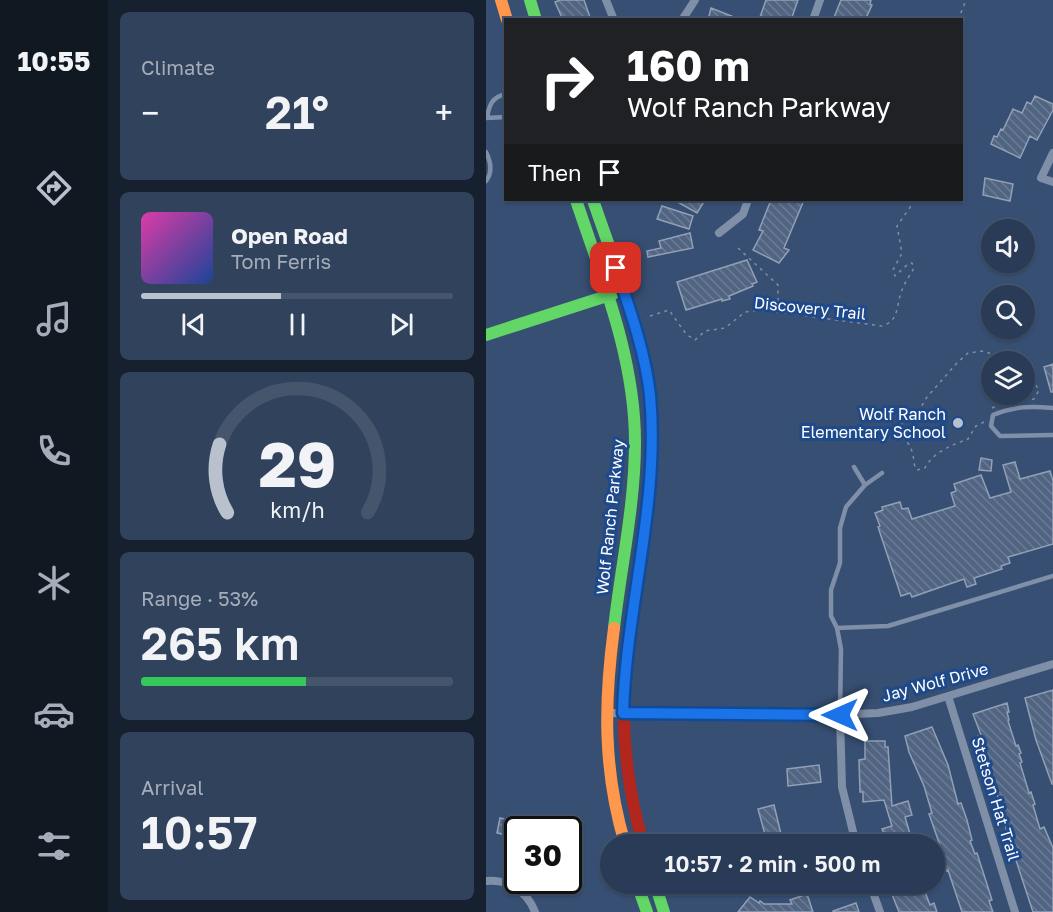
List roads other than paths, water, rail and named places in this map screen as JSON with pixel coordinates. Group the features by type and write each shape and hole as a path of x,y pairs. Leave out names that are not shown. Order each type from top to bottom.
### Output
{"street":[{"path":"501,0 506,18"},
{"path":"530,0 535,18"},
{"path":"606,0 613,18"},
{"path":"683,18 695,0"},
{"path":"814,18 820,0"},
{"path":"1053,153 1041,178 1053,182"},
{"name":"Wolf Ranch Parkway","path":"576,201 623,343 634,410 635,443 631,496 609,667 606,713 610,780 623,834"},
{"name":"Wolf Ranch Parkway","path":"593,201 639,338 650,399 652,445 649,490 623,713 626,769 640,834"},
{"path":"719,233 743,214 748,201"},
{"path":"486,335 624,290"},
{"name":"Jay Wolf Drive","path":"606,713 840,715 891,711 1053,664"},
{"name":"Stetson Hat Trail","path":"948,696 1015,912"},
{"path":"840,715 842,787 850,834"},
{"path":"486,881 504,882 514,886 526,896 535,912"},
{"path":"641,894 647,912"},
{"path":"658,894 664,912"},
{"path":"874,894 880,912"}],"lane":[{"path":"504,95 490,103 486,118 504,117"},
{"path":"486,152 491,163 490,176 486,181"},
{"path":"1053,408 1022,406 1005,410 993,415 991,426 1000,435 1053,435"},
{"path":"854,467 865,485"},
{"path":"840,715 841,649 837,628 831,616 831,590 840,563 842,518 846,507 865,485 882,473"},
{"path":"837,628 888,626 1053,576"}],"place":[{"name":"Wolf Ranch Elementary School","path":"958,423"}]}
